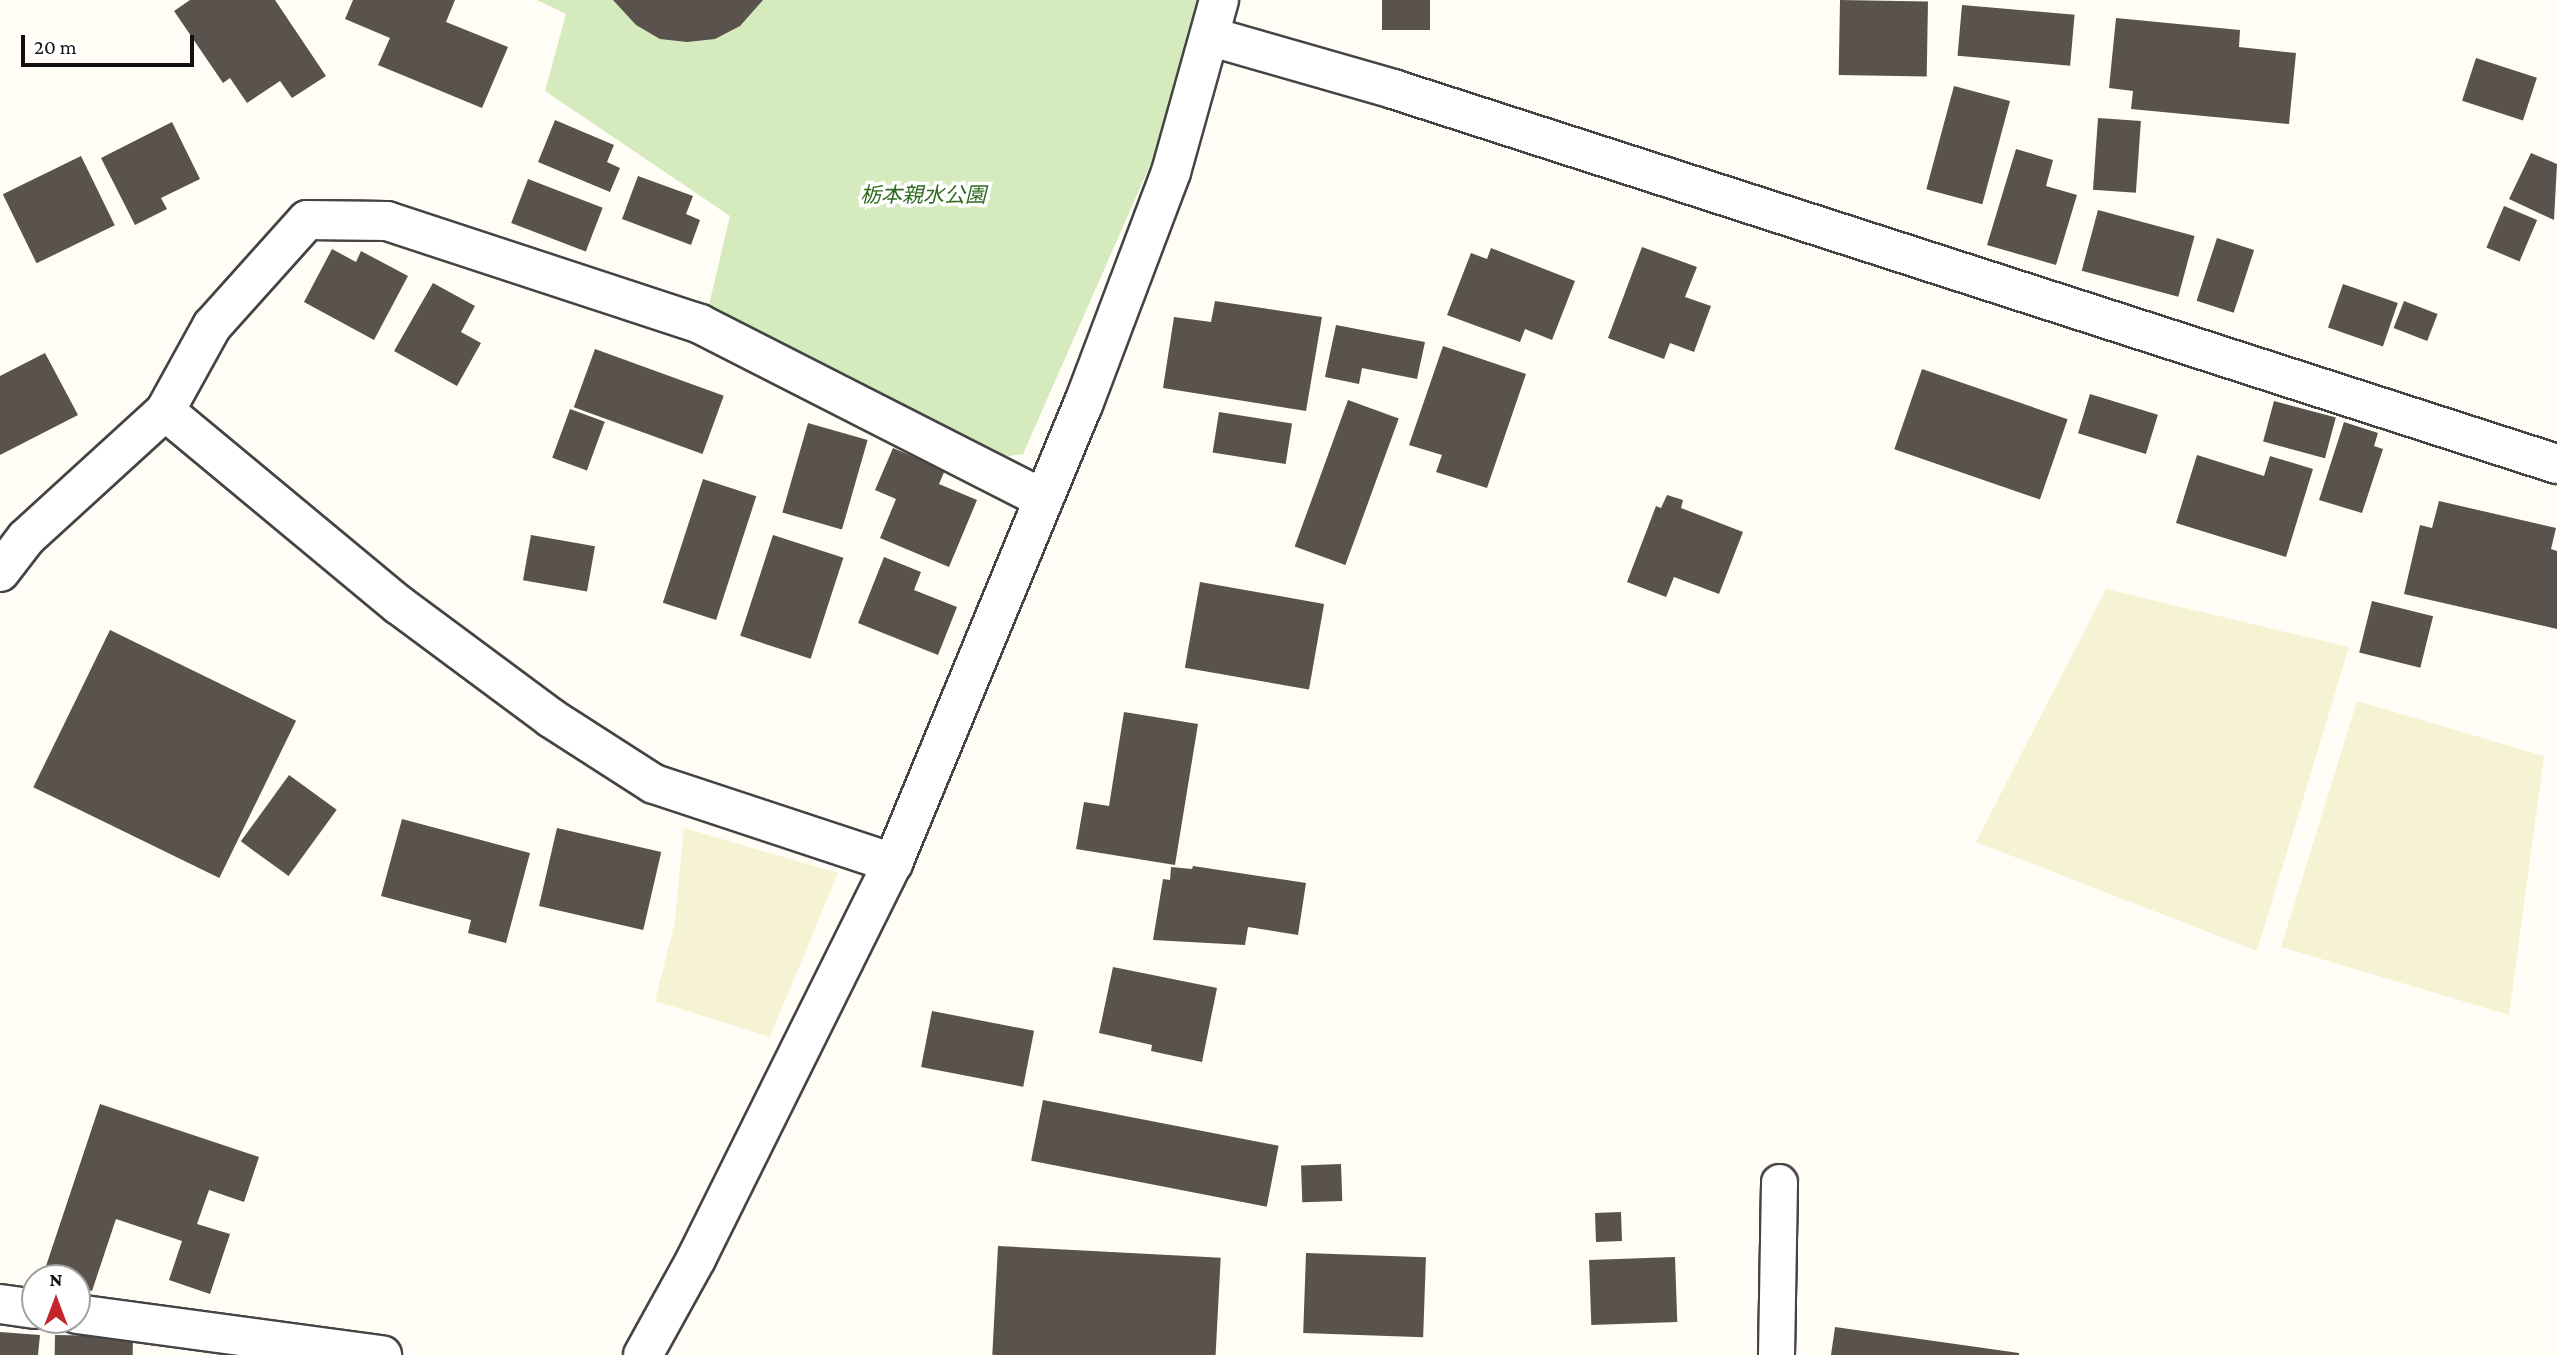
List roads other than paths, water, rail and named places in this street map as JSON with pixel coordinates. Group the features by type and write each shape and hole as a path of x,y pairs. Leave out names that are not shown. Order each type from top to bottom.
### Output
{"street":[{"path":"643,1355 696,1259 893,863 1041,498 1083,405 1171,172 1212,37 1219,0"},
{"path":"1212,37 1393,89 2557,464"},
{"path":"0,572 26,538 165,411 212,326 307,220 387,221 700,324 1041,498"},
{"path":"165,411 399,605 551,718 654,784 893,863"},
{"path":"0,1304 21,1307"},
{"path":"91,1316 382,1355"}],"lane":[{"path":"1776,1355 1779,1182"}],"park label":[{"name":"栃本親水公園","path":"923,195"}]}
